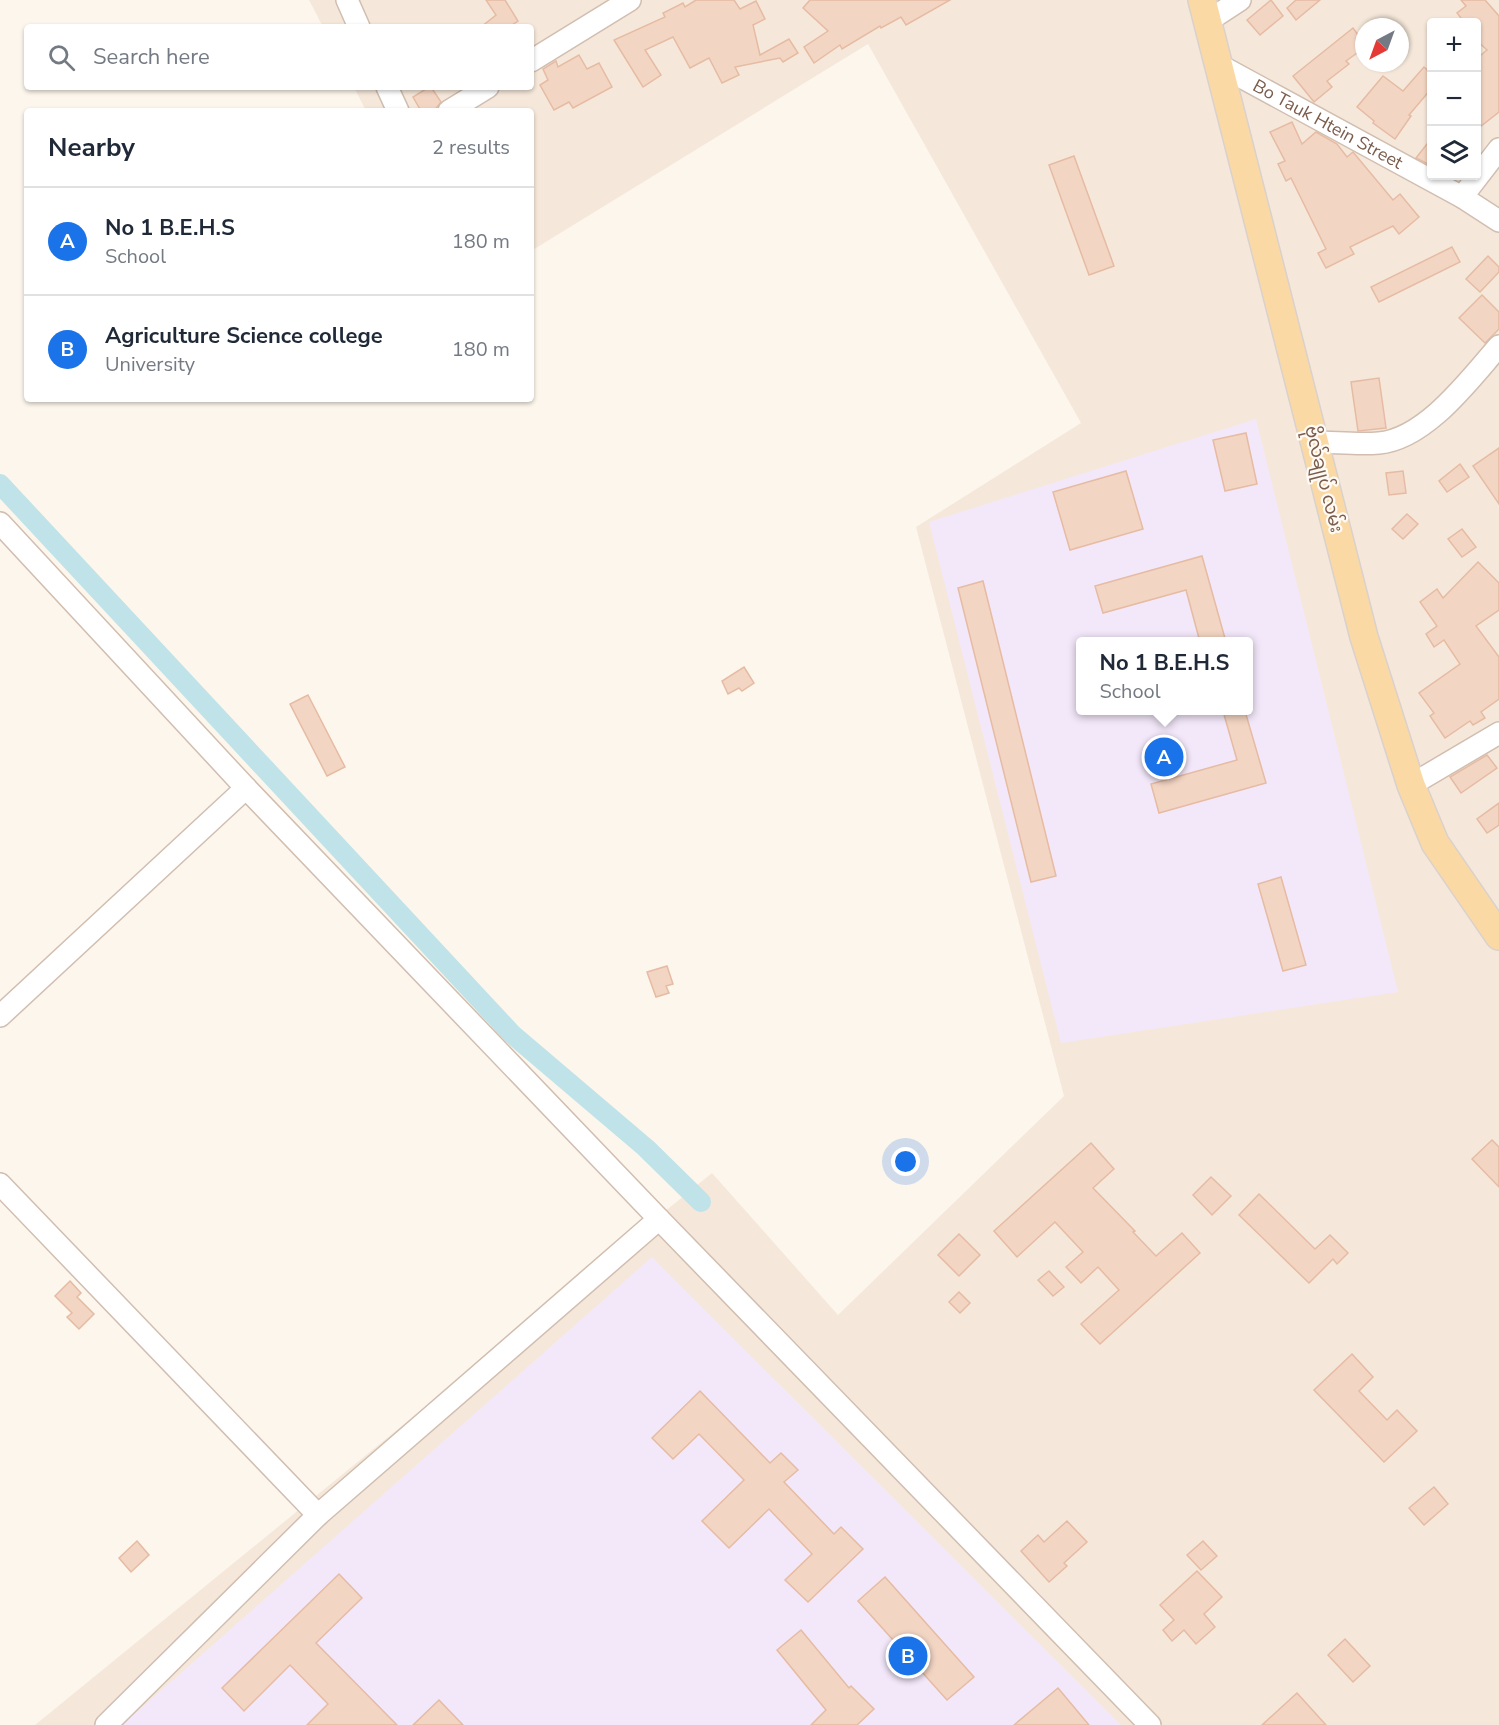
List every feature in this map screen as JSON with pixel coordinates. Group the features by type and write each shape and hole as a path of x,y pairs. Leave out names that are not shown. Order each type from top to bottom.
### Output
{"main road":[{"name":"ဗိုလ်ချုပ် လမ်း","path":"1205,10 1364,638 1411,785 1435,843 1499,936"}],"street":[{"path":"347,0 358,24"},
{"path":"534,59 630,0"},
{"path":"1205,10 1240,0"},
{"name":"Bo Tauk Htein Street","path":"1219,65 1462,197 1499,221"},
{"path":"388,90 397,108"},
{"path":"454,108 483,90"},
{"path":"1462,197 1499,149"},
{"path":"1314,442 1380,443 1396,439 1422,426 1460,390 1499,346"},
{"path":"0,523 246,788 658,1219 1150,1725"},
{"path":"1411,785 1499,733"},
{"path":"0,1016 246,788"},
{"path":"0,1184 318,1515"},
{"path":"106,1725 318,1515 658,1219"}],"shaded area":[{"path":"309,0 1499,0 1499,1725 35,1725 712,1173 838,1315 1064,1096 916,527 1081,423 868,44 534,249 534,108 364,108 356,90 534,90 534,24 321,24"},
{"path":"1256,419 1398,992 1061,1043 929,522"},
{"path":"652,1257 1121,1725 122,1725"}],"building":[{"path":"486,0 505,0 518,21 514,24 485,24 496,15"},
{"path":"696,0 734,0 740,9 756,1 765,19 753,25 760,55 789,39 798,53 783,62 780,58 735,67 739,75 722,83 709,58 690,68 673,37 645,50 661,75 643,87 614,40 665,17 663,13 683,3 685,7"},
{"path":"810,0 950,0 906,25 901,17 881,28 880,26 842,49 840,45 814,63 804,47 828,31 803,8"},
{"path":"1271,0 1283,16 1260,35 1247,20"},
{"path":"1296,0 1320,0 1296,20 1287,8"},
{"path":"1461,0 1485,0 1499,16 1499,112 1481,126 1481,55 1487,50 1481,45 1481,18 1461,18 1457,13 1466,6"},
{"path":"1353,28 1355,54 1346,61 1349,64 1327,81 1332,87 1314,102 1293,76"},
{"path":"579,55 587,69 599,63 612,87 573,108 569,102 554,110 540,85 548,80 543,69 556,61 558,67"},
{"path":"1424,67 1427,70 1427,94 1409,115 1411,116 1395,139 1373,123 1374,121 1357,107 1383,76 1403,91"},
{"path":"424,90 433,90 441,102 436,108 419,108 413,97"},
{"path":"1292,122 1302,144 1316,132 1337,144 1347,157 1353,152 1393,200 1400,194 1419,217 1399,234 1393,226 1350,247 1354,254 1326,268 1318,253 1326,249 1291,178 1286,181 1278,164 1285,161 1270,132"},
{"path":"1427,144 1427,164 1416,158"},
{"path":"1074,156 1114,266 1089,275 1049,165"},
{"path":"1452,247 1460,262 1379,302 1371,287"},
{"path":"1488,256 1499,267 1499,272 1480,292 1466,279"},
{"path":"1482,295 1499,312 1499,329 1485,343 1459,318"},
{"path":"1379,378 1386,428 1358,431 1351,382"},
{"path":"1246,433 1257,484 1225,491 1213,440"},
{"path":"1499,448 1499,504 1473,466"},
{"path":"1460,464 1469,477 1447,492 1439,481"},
{"path":"1126,471 1143,529 1070,550 1053,492"},
{"path":"1403,471 1406,493 1389,495 1386,473"},
{"path":"1407,514 1418,524 1403,539 1392,529"},
{"path":"1462,529 1476,547 1462,557 1448,539"},
{"path":"1202,556 1225,637 1199,637 1186,590 1103,613 1095,586"},
{"path":"1478,562 1499,583 1499,610 1476,626 1499,657 1499,699 1481,712 1485,718 1473,725 1470,721 1445,738 1430,716 1434,713 1419,693 1460,664 1444,640 1434,647 1426,634 1437,626 1420,602 1437,589 1443,598"},
{"path":"983,581 1056,876 1031,882 958,588"},
{"path":"744,667 754,683 742,691 739,688 728,694 722,681"},
{"path":"308,695 345,767 327,776 290,704"},
{"path":"1224,715 1246,715 1266,783 1159,813 1151,784 1237,760"},
{"path":"1487,755 1497,768 1461,793 1450,777"},
{"path":"1499,803 1499,825 1487,833 1477,819"},
{"path":"1281,877 1306,965 1283,971 1258,884"},
{"path":"667,966 673,984 666,986 669,993 656,997 647,972"},
{"path":"1492,1140 1499,1147 1499,1187 1472,1159"},
{"path":"1091,1143 1114,1169 1093,1188 1156,1256 1182,1233 1200,1253 1100,1344 1081,1324 1119,1290 1098,1267 1081,1283 1066,1267 1083,1252 1055,1222 1017,1257 994,1231"},
{"path":"1211,1177 1231,1196 1212,1215 1193,1195"},
{"path":"1259,1194 1315,1249 1330,1235 1348,1253 1337,1264 1333,1259 1309,1283 1239,1215"},
{"path":"959,1234 980,1255 959,1276 938,1255"},
{"path":"1049,1271 1064,1287 1053,1296 1038,1280"},
{"path":"70,1281 81,1293 77,1297 94,1314 79,1329 67,1317 72,1313 55,1296"},
{"path":"959,1292 970,1303 960,1313 949,1302"},
{"path":"1352,1354 1373,1377 1359,1391 1387,1420 1397,1410 1417,1431 1384,1462 1314,1390"},
{"path":"700,1391 770,1463 781,1453 798,1470 784,1482 834,1534 841,1527 863,1549 808,1602 785,1580 812,1554 769,1509 729,1548 702,1521 744,1480 699,1434 673,1459 652,1438"},
{"path":"1434,1487 1448,1504 1424,1525 1409,1508"},
{"path":"1067,1521 1087,1542 1064,1563 1067,1566 1049,1582 1021,1551 1038,1535 1044,1542"},
{"path":"137,1541 149,1555 131,1572 119,1558"},
{"path":"1203,1541 1217,1556 1201,1570 1187,1555"},
{"path":"1197,1571 1222,1597 1204,1614 1215,1627 1196,1644 1184,1630 1172,1641 1163,1630 1174,1620 1160,1605"},
{"path":"339,1574 362,1598 316,1643 397,1725 307,1725 328,1704 290,1665 244,1711 222,1688"},
{"path":"885,1577 974,1677 947,1700 858,1601"},
{"path":"801,1630 849,1688 851,1686 874,1709 857,1725 811,1725 826,1710 777,1650"},
{"path":"1345,1639 1370,1666 1353,1682 1328,1655"},
{"path":"1058,1688 1089,1725 1014,1725"},
{"path":"1297,1693 1326,1725 1262,1725"},
{"path":"439,1700 463,1725 413,1725"}],"waterway":[{"path":"0,484 512,1034 646,1148 701,1202"}],"place":[{"name":"No 1 B.E.H.S","path":"1164,757"},
{"name":"Agriculture Science college","path":"908,1656"}]}
